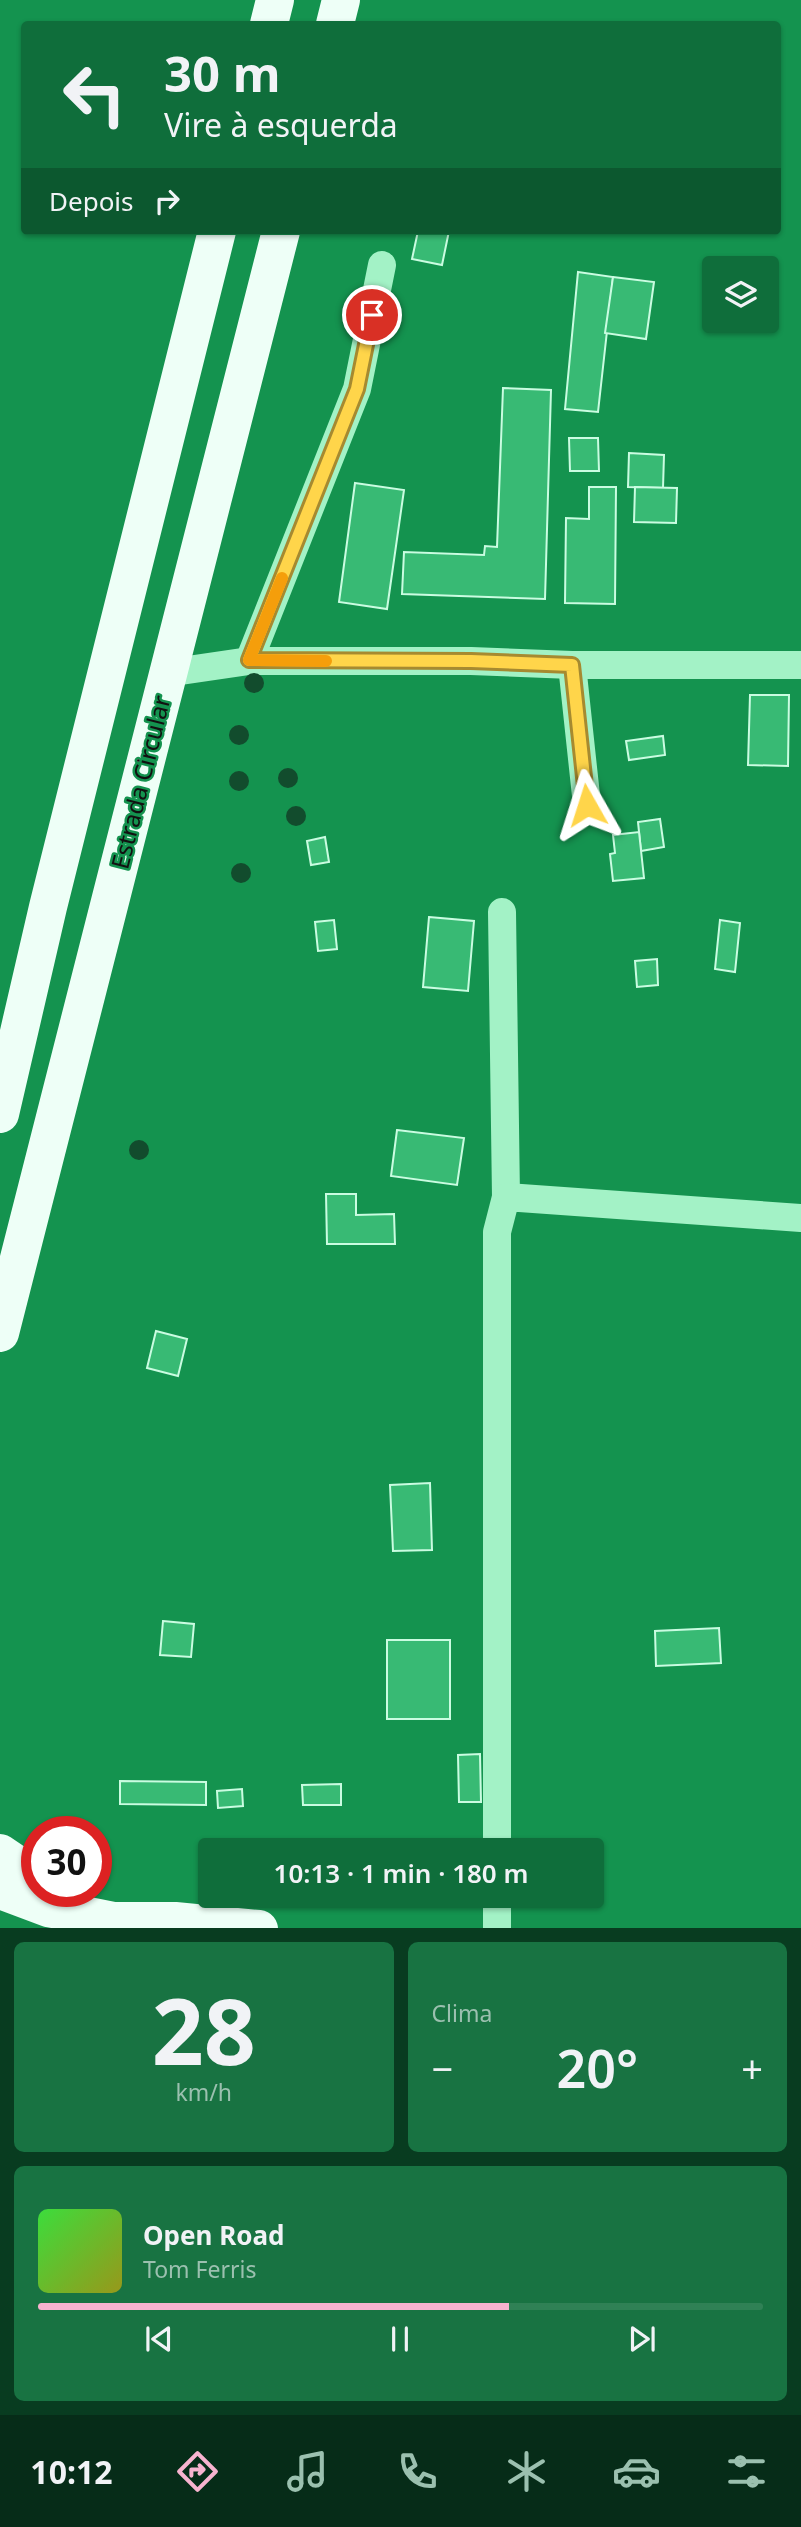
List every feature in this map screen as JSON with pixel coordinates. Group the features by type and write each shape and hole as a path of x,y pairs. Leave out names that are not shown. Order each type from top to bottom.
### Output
{"main road":[{"path":"270,21 275,0"},
{"path":"336,21 341,0"},
{"path":"0,1114 48,907 217,235"},
{"name":"Estrada Circular","path":"0,1333 280,235"},
{"path":"0,1853 21,1867"},
{"path":"0,1890 48,1908 113,1921 175,1921 259,1928"},
{"path":"0,1896 20,1928"},
{"path":"112,1904 175,1921"}],"street":[{"path":"249,660 357,389 382,265"},
{"path":"167,673 249,660 801,665"},
{"path":"572,665 587,805"},
{"path":"497,1838 497,1232 506,1197 502,912"},
{"path":"506,1197 801,1218"},
{"path":"497,1908 497,1928"}],"building":[{"path":"417,235 448,235 442,265 412,259"},
{"path":"578,272 613,277 598,412 565,409"},
{"path":"613,277 654,282 646,339 605,333"},
{"path":"503,388 551,390 545,599 402,594 404,552 484,555 485,546 497,547"},
{"path":"569,438 598,438 599,471 570,471"},
{"path":"629,453 664,455 663,488 628,487"},
{"path":"355,483 404,490 387,609 339,602"},
{"path":"589,487 616,487 615,604 565,603 566,518 589,519"},
{"path":"635,487 677,488 676,523 634,522"},
{"path":"750,695 789,695 788,766 748,765"},
{"path":"663,736 665,755 629,760 626,741"},
{"path":"660,819 664,847 641,851 638,822"},
{"path":"639,832 644,878 613,881 610,854 615,853 613,835"},
{"path":"325,837 329,862 311,865 307,841"},
{"path":"429,917 474,921 468,991 423,987"},
{"path":"334,920 337,949 318,951 315,922"},
{"path":"720,920 740,923 735,972 715,969"},
{"path":"657,959 658,985 637,987 635,961"},
{"path":"397,1130 464,1138 457,1185 391,1176"},
{"path":"326,1194 356,1194 356,1215 394,1214 395,1244 327,1244"},
{"path":"156,1331 187,1339 178,1376 147,1368"},
{"path":"430,1483 432,1550 393,1551 390,1485"},
{"path":"163,1621 194,1624 191,1657 160,1655"},
{"path":"719,1628 721,1663 656,1666 655,1631"},
{"path":"387,1640 450,1640 450,1719 387,1719"},
{"path":"480,1754 481,1802 459,1802 458,1755"},
{"path":"120,1781 206,1782 206,1805 120,1804"},
{"path":"341,1784 341,1805 303,1805 302,1785"},
{"path":"242,1789 243,1806 218,1808 217,1791"}],"slow traffic":[{"path":"282,578 249,660 326,661"}],"route":[{"path":"372,315 357,389 249,660 471,661 572,665 587,805"}]}
